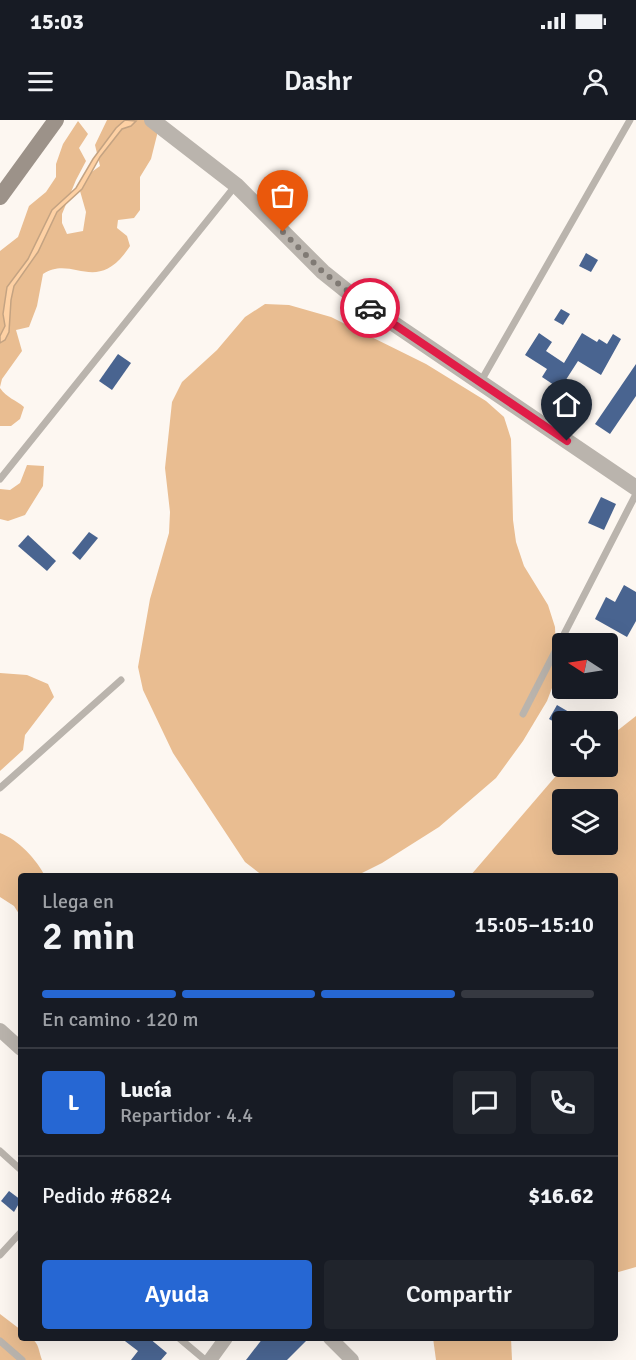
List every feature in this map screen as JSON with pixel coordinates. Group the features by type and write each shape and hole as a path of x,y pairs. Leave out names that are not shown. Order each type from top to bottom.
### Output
{"main road":[{"path":"0,197 56,120"}],"street":[{"path":"152,120 236,185 323,272 338,284 636,488"},
{"path":"0,1030 18,1046"},
{"path":"207,1360 223,1341"},
{"path":"333,1341 352,1360"}],"lane":[{"path":"480,382 630,120"},
{"path":"0,480 236,185"},
{"path":"523,714 636,494"},
{"path":"0,788 121,681"},
{"path":"0,1150 18,1167"},
{"path":"0,1255 18,1235"},
{"path":"0,1341 22,1360"},
{"path":"183,1341 207,1360"}],"shaded area":[{"path":"107,120 158,120 151,159 140,177 140,210 134,218 118,220 117,228 127,236 130,246 118,261 107,269 85,272 65,268 54,269 43,274 37,306 29,327 16,330 22,351 2,379 0,387 0,251 18,237 29,206 46,192 56,177 56,164 63,144 78,121 88,134 79,148 86,161 62,214 62,223 67,234 83,231 86,212 80,191 86,176 100,166 95,145"},
{"path":"125,120 136,121 131,126 122,129 100,157 82,189 57,212 38,252 14,286 9,332 5,340 0,343 0,336 5,326 3,314 7,287 28,259 52,210 76,188 93,159 116,128"},
{"path":"265,304 289,305 331,317 426,364 486,401 504,417 511,439 513,520 516,542 524,566 548,605 555,627 555,633 552,633 552,688 547,701 523,741 496,778 439,827 362,873 259,873 245,862 173,753 143,690 138,667 150,599 169,533 170,512 165,468 172,402 182,382 217,350 245,317"},
{"path":"0,388 24,407 20,419 11,426 0,426"},
{"path":"27,465 44,466 43,486 25,515 8,521 0,519 0,489 10,490 20,483"},
{"path":"0,673 27,675 48,684 54,697 25,735 23,750 0,771"},
{"path":"636,716 636,1267 618,1272 618,873 473,873 555,777 618,777 618,730"},
{"path":"0,833 14,840 26,851 43,873 18,873 18,912 14,906 0,897"},
{"path":"0,1314 18,1328 18,1341 34,1341 42,1360 0,1360"},
{"path":"433,1341 511,1341 512,1360 436,1360"}],"building":[{"path":"586,253 598,260 591,272 579,266"},
{"path":"561,309 570,314 563,325 554,320"},
{"path":"539,333 552,342 546,351 564,363 582,333 597,342 599,339 607,344 613,334 621,339 601,375 578,361 560,389 542,377 547,369 525,355"},
{"path":"118,354 131,363 112,390 99,381"},
{"path":"636,364 636,396 610,434 595,424"},
{"path":"601,497 616,504 604,530 588,523"},
{"path":"89,532 98,538 80,560 72,553"},
{"path":"28,535 56,561 47,571 18,546"},
{"path":"624,585 636,592 636,621 627,637 595,619 606,597 615,602"},
{"path":"557,705 567,711 554,711"},
{"path":"9,1191 18,1198 18,1205 14,1212 1,1201"},
{"path":"125,1341 153,1341 167,1353 161,1360 131,1360 138,1351"},
{"path":"261,1341 306,1341 287,1360 246,1360"}],"way so far":[{"path":"283,232 323,272 370,308"}],"route":[{"path":"370,308 567,441"}]}
